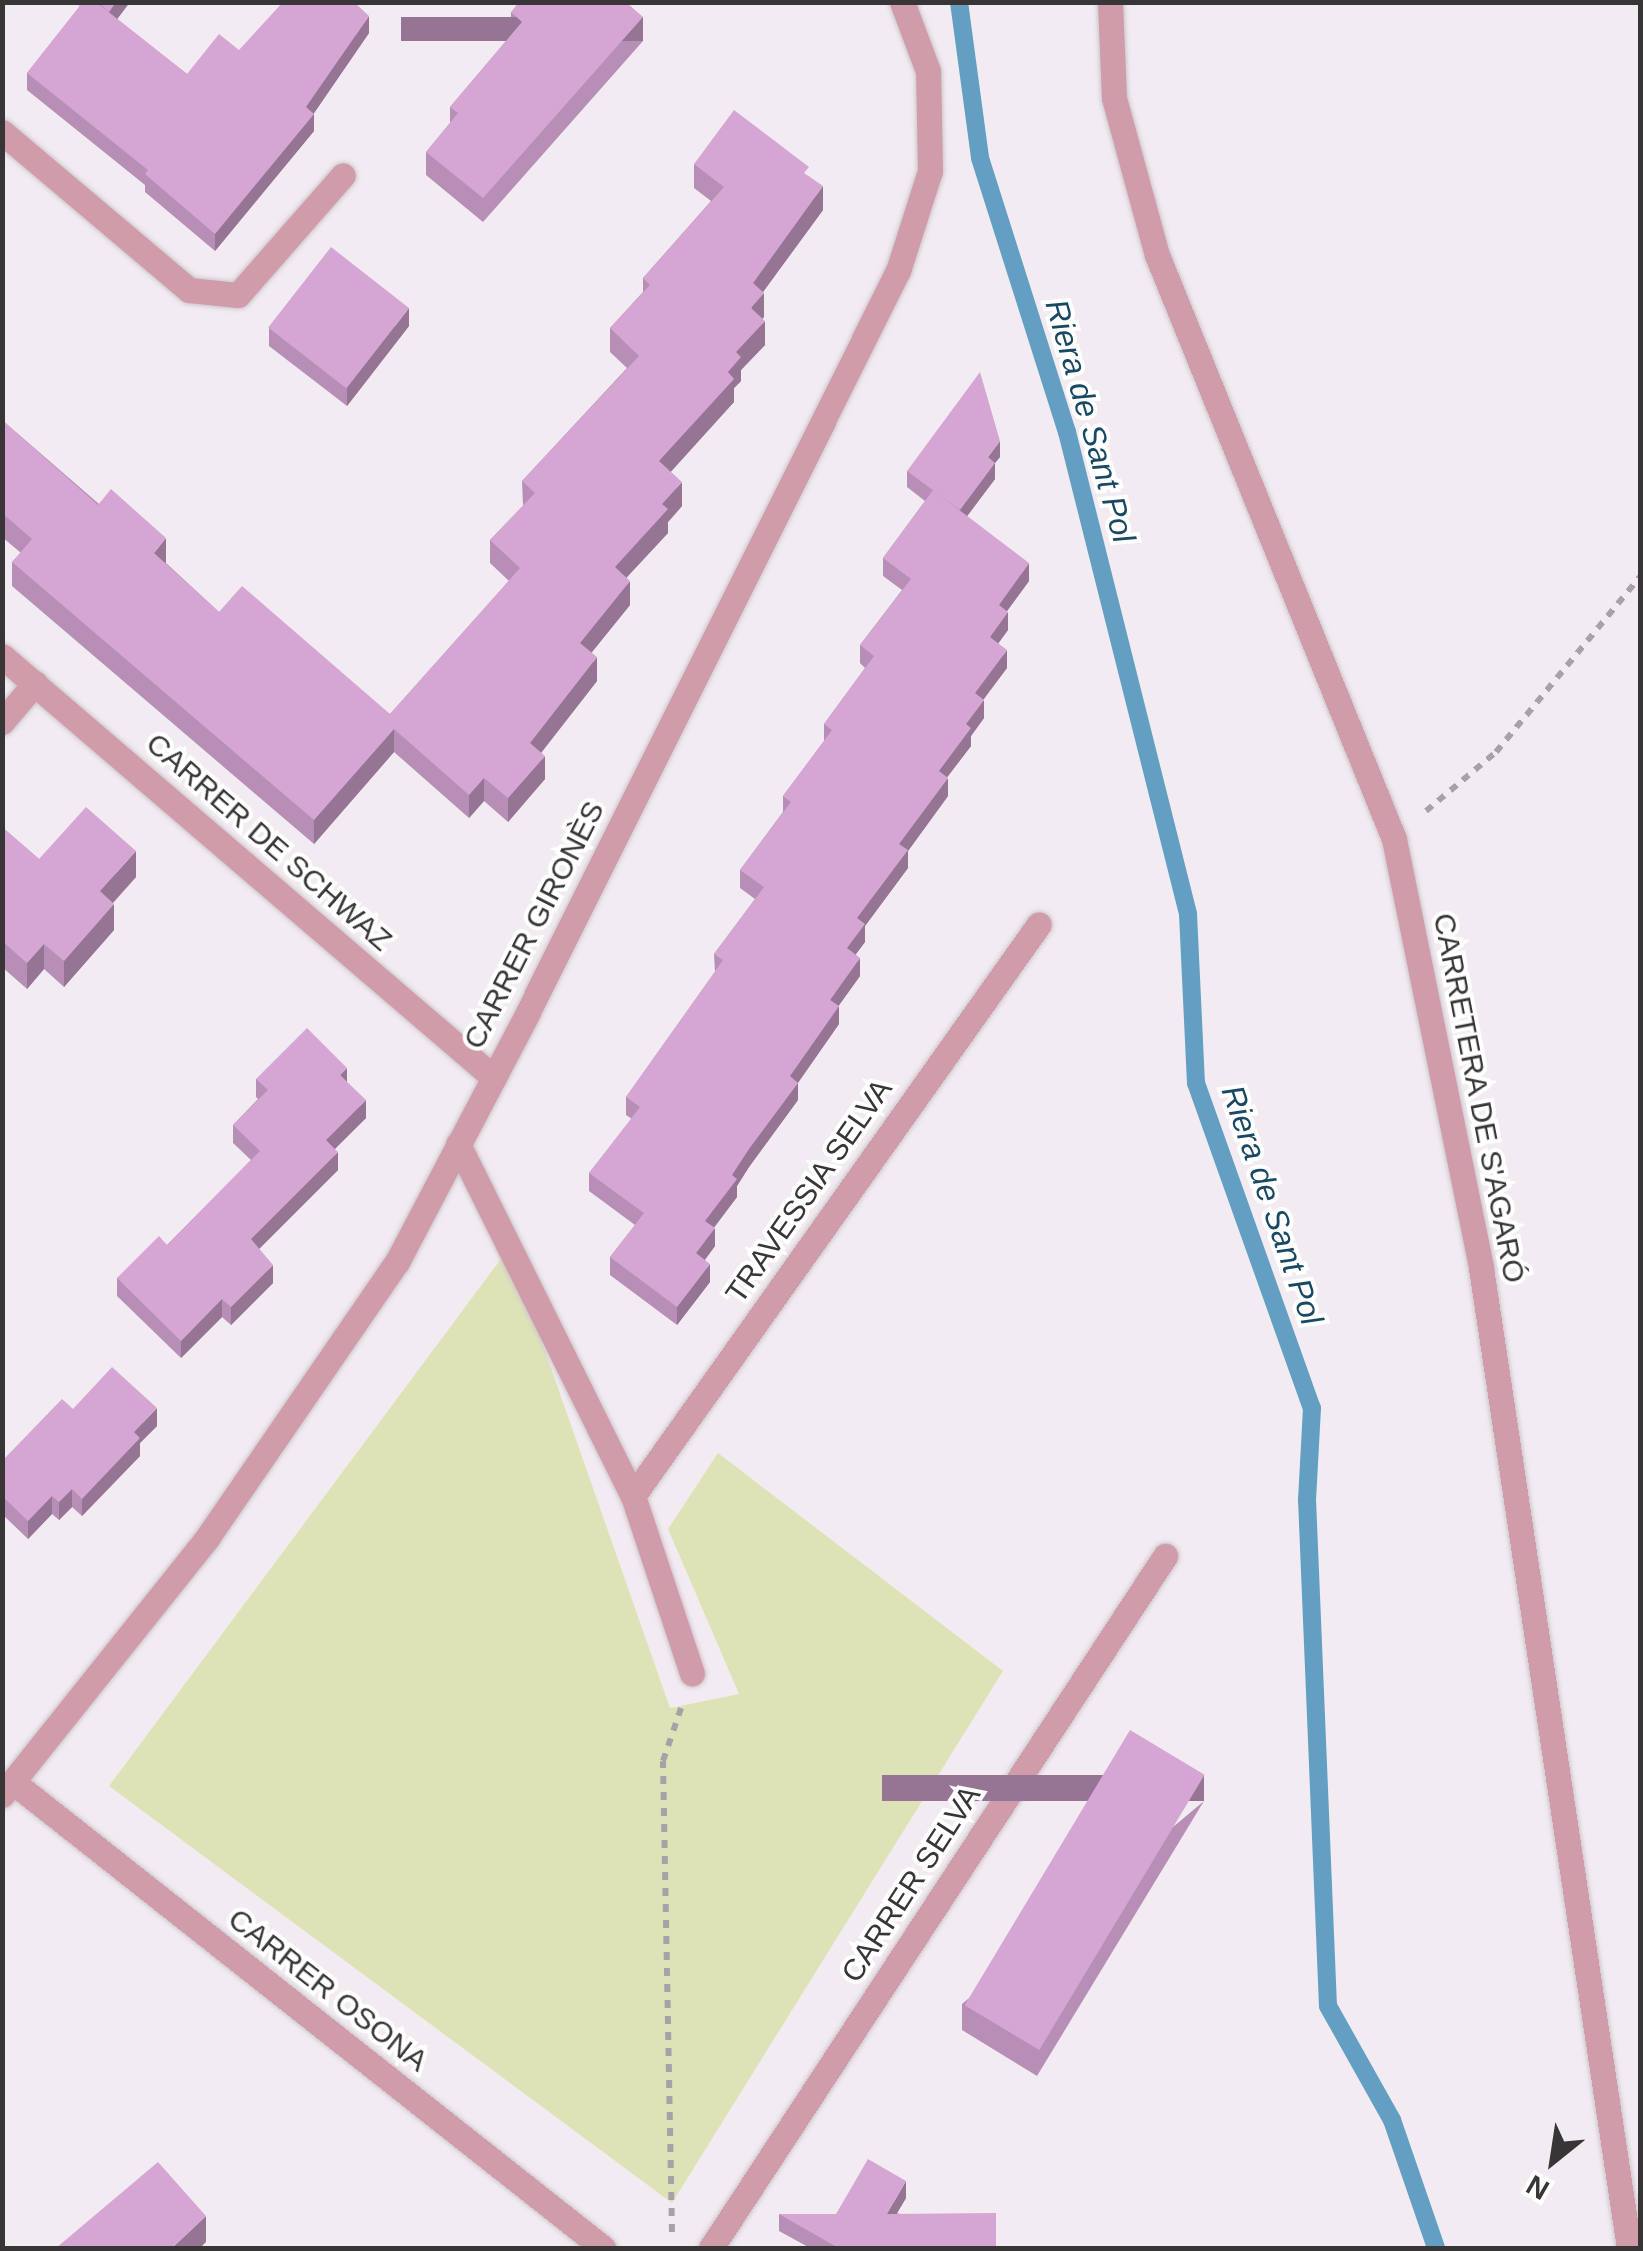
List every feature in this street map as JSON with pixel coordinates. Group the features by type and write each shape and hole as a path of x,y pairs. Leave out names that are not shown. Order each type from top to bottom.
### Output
{"street":[{"name":"CARRER GIRONÈS","path":"8,1789 207,1538 397,1262 494,1078 898,270 930,171 928,71 902,2"},
{"name":"CARRETERA DE S'AGARÓ","path":"1110,2 1114,98 1157,255 1394,839 1481,1268 1629,2248"},
{"path":"2,132 190,290 238,294 343,175"},
{"name":"CARRER DE SCHWAZ","path":"2,656 494,1078"},
{"path":"2,722 35,683"},
{"name":"TRAVESSIA SELVA","path":"633,1496 1038,924"},
{"path":"458,1144 633,1496 692,1673"},
{"name":"CARRER SELVA","path":"711,2248 1165,1556"},
{"name":"CARRER OSONA","path":"8,1789 604,2248"}],"path":[{"path":"1394,839 1496,752 1640,577"},
{"path":"672,2248 663,1761 692,1673"}],"green space":[{"path":"509,1248 670,1708 739,1694 668,1529 718,1453 1003,1671 672,2203 109,1786"}],"building":[{"path":"83,2 96,2 187,74 219,34 239,50 283,2 354,2 369,16 306,107 314,114 215,234 145,174 148,170 27,73"},
{"path":"98,2 116,2 109,12"},
{"path":"519,2 626,2 643,17 483,198 426,152 458,113 450,107 522,22 511,12"},
{"path":"734,110 809,167 804,173 823,186 753,283 764,293 751,308 765,321 736,352 741,357 728,372 734,379 659,461 682,482 662,504 668,509 615,567 630,581 580,643 597,657 530,743 545,756 508,798 484,778 469,795 394,729 314,820 12,562 32,539 2,513 2,420 98,505 111,489 166,538 154,553 219,612 242,586 390,714 520,568 490,540 535,493 522,481 639,356 610,328 650,285 643,278 724,187 694,164"},
{"path":"331,247 409,308 346,388 268,327"},
{"path":"980,372 1000,441 988,457 995,463 960,510 907,471"},
{"path":"933,490 1029,563 999,605 1008,612 990,637 1007,650 975,693 984,700 966,724 971,728 939,771 948,778 899,844 908,850 857,918 865,924 847,948 860,958 830,1000 839,1006 790,1076 798,1083 749,1149 732,1175 737,1179 705,1221 715,1228 696,1253 710,1264 677,1307 610,1257 644,1213 589,1173 640,1107 626,1097 723,960 714,954 764,887 740,870 791,802 783,796 832,730 824,724 874,656 860,645 911,579 883,558"},
{"path":"86,807 136,851 100,891 114,904 64,961 44,944 27,963 2,941 2,827 39,859"},
{"path":"307,1028 347,1068 340,1075 366,1100 326,1140 338,1152 251,1239 273,1265 231,1307 222,1299 181,1341 117,1278 159,1236 167,1245 260,1151 233,1125 268,1090 256,1079"},
{"path":"112,1367 157,1408 134,1432 140,1438 82,1499 72,1489 59,1502 52,1496 28,1521 2,1496 2,1461 62,1399 73,1409"},
{"path":"1130,1730 1205,1775 1039,2050 965,2005"},
{"path":"868,2159 906,2181 887,2214 996,2213 996,2248 834,2248 779,2214 836,2214"},
{"path":"158,2162 206,2216 172,2248 56,2248"}],"waterway":[{"name":"Riera de Sant Pol","path":"959,2 980,158 1067,432 1188,914 1196,1083 1312,1408 1307,1499 1328,2006 1392,2120 1436,2248"}]}
